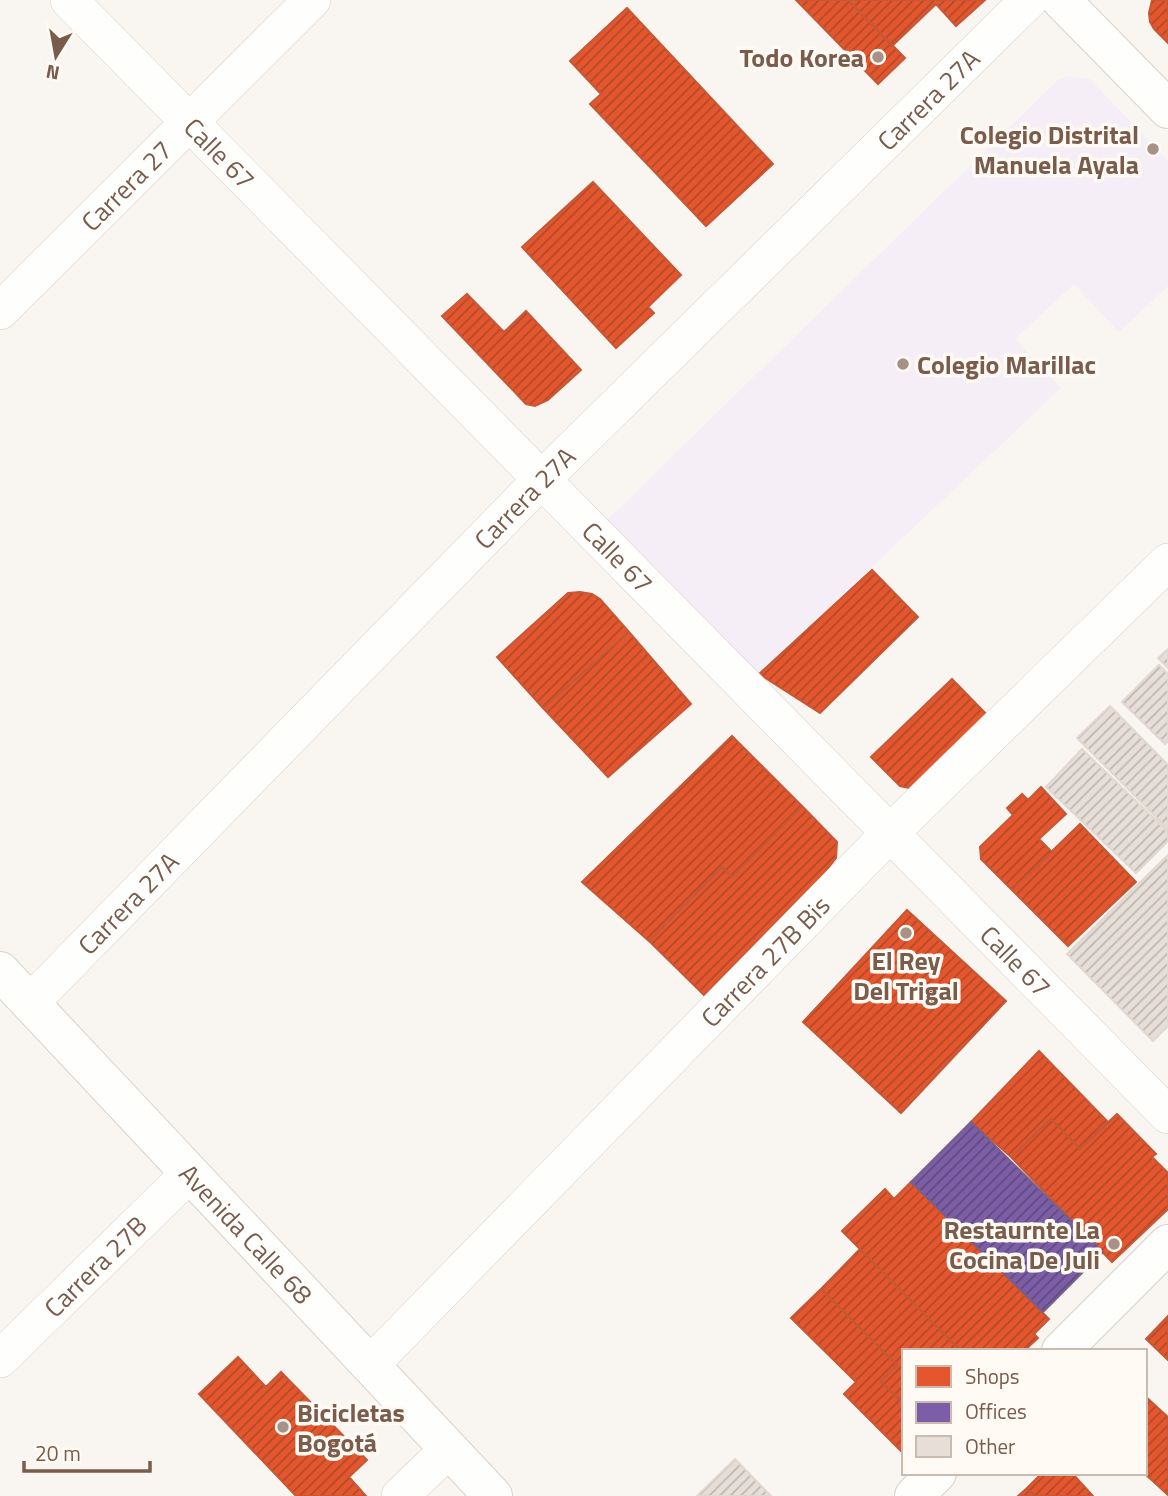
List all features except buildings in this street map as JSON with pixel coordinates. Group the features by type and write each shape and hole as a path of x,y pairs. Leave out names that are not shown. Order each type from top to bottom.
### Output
{"main road":[{"path":"1061,0 1168,108"},
{"name":"Avenida Calle 68","path":"0,971 493,1496"},
{"path":"1063,1349 1168,1244"},
{"path":"914,1496 935,1475"}],"street":[{"name":"Calle 67","path":"69,0 1168,1115"},
{"name":"Carrera 27","path":"0,311 312,0"},
{"name":"Carrera 27A","path":"30,1003 542,479 1029,0"},
{"name":"Carrera 27B Bis","path":"370,1366 890,833 1168,562"},
{"name":"Carrera 27B","path":"0,1359 190,1173"},
{"path":"400,1496 449,1449"}],"shaded area":[{"name":"Colegio Marillac","path":"1068,76 1090,79 1168,161 1168,286 1119,332 1074,284 1015,339 1061,388 759,674 605,522 1058,80"}],"place":[{"name":"Todo Korea","path":"878,57"},
{"name":"Colegio Distrital Manuela Ayala","path":"1153,149"},
{"name":"Colegio Marillac","path":"903,364"},
{"name":"El Rey Del Trigal","path":"906,933"},
{"name":"Restaurnte La Cocina De Juli","path":"1114,1244"},
{"name":"Bicicletas Bogotá","path":"283,1427"}]}
